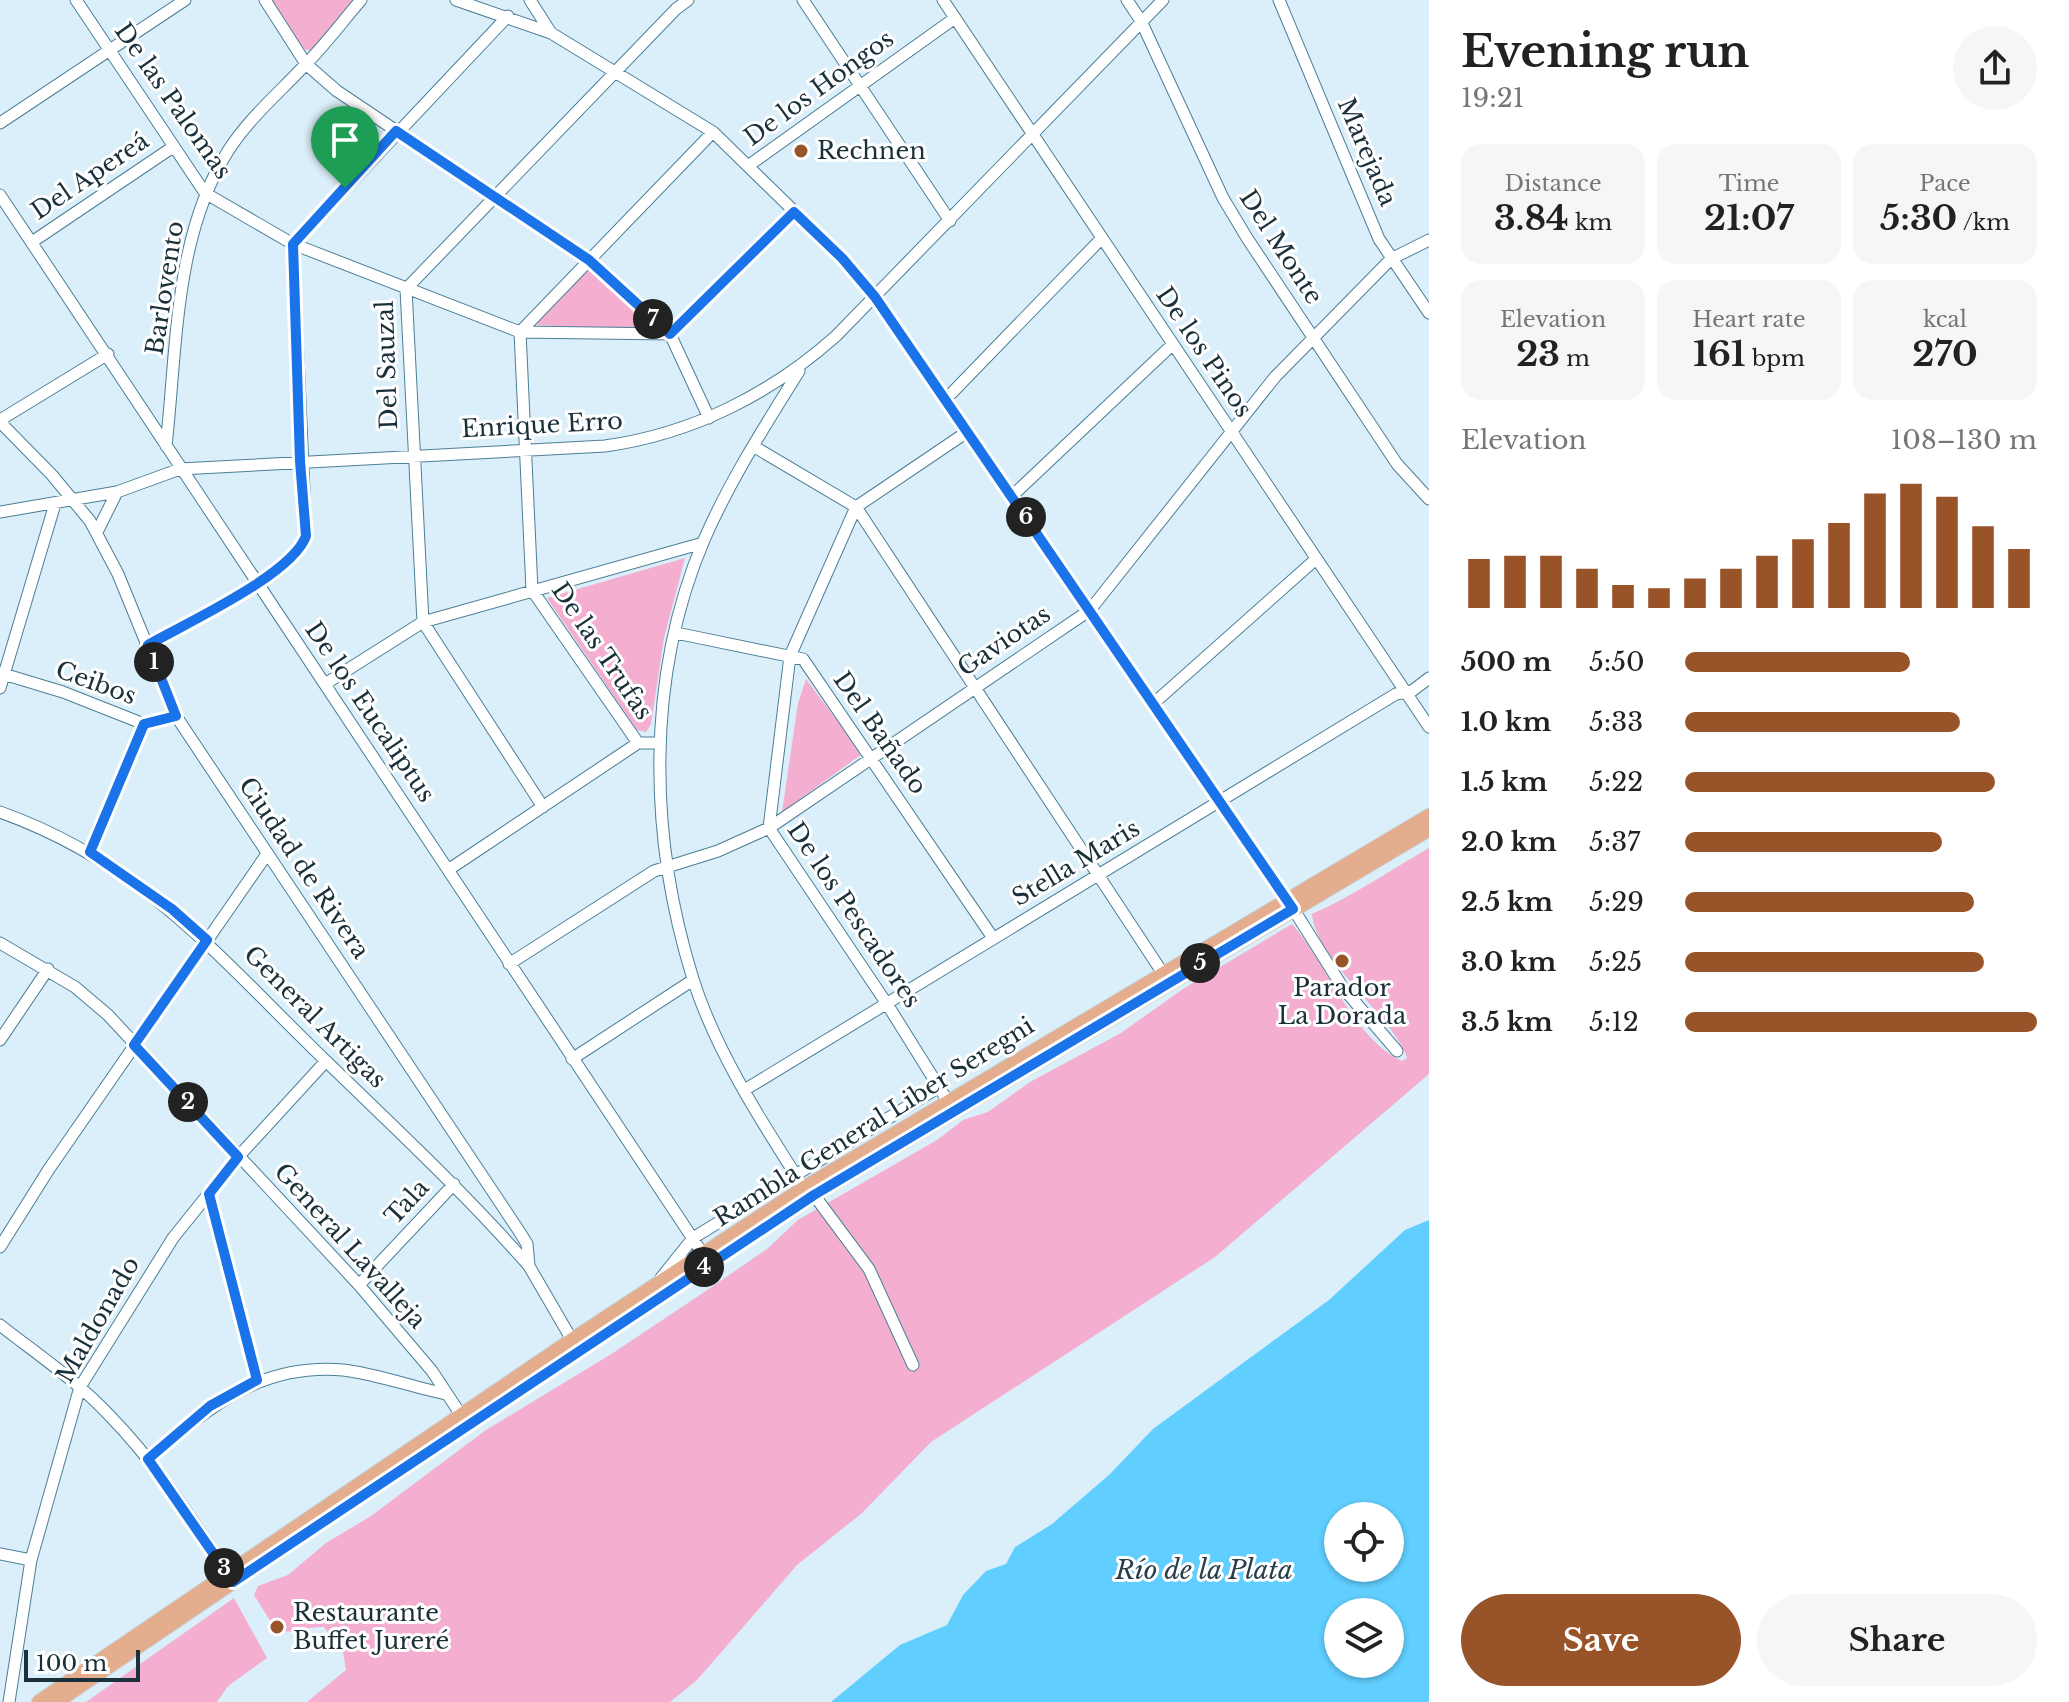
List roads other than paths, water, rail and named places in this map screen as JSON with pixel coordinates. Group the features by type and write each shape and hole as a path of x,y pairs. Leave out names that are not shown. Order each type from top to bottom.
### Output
{"main road":[{"name":"Rambla General Liber Seregni","path":"56,1702 461,1415 703,1254 1290,904 1429,816"},
{"name":"Rambla General Liber Seregni","path":"39,1702 809,1192 943,1094 1429,829"}],"street":[{"name":"De las Palomas","path":"76,0 205,193 293,244 520,332 670,334"},
{"path":"0,123 185,0"},
{"path":"265,0 306,64 337,91 589,260 670,334 709,418"},
{"name":"Barlovento","path":"166,447 185,269 205,193 229,150 260,110 306,64 361,0"},
{"path":"456,0 551,33 713,132 842,258 875,297 1012,496 1222,802 1343,988 1397,1051"},
{"path":"530,0 551,33"},
{"name":"Del Sauzal","path":"543,807 423,622 412,455 406,289 617,71 673,4 688,0"},
{"path":"803,0 950,221"},
{"name":"De los Pinos","path":"943,0 1429,727"},
{"name":"Del Monte","path":"1127,0 1141,21 1223,198 1397,464 1429,499"},
{"name":"Enrique Erro","path":"0,512 117,492 180,469 641,441 709,418 800,368 950,221 1163,0"},
{"name":"Marejada","path":"1279,0 1379,239 1429,313"},
{"path":"148,645 258,584 298,553 306,536 300,461 293,244 396,131 508,16"},
{"name":"De los Hongos","path":"748,166 955,18"},
{"path":"520,332 713,132"},
{"name":"Del Apereá","path":"32,242 173,147"},
{"name":"De los Eucaliptus","path":"0,195 703,1254"},
{"path":"670,334 794,212"},
{"path":"945,400 1101,239"},
{"name":"Gaviotas","path":"509,964 667,865 718,851 769,828 1090,610 1275,377 1391,259 1429,240"},
{"name":"De las Trufas","path":"520,332 532,590 638,743"},
{"path":"1012,496 1173,344"},
{"path":"0,421 108,354"},
{"path":"800,368 753,446 703,543 676,633 658,743 667,865 693,980 718,1037 795,1175 869,1269 913,1365"},
{"name":"Ciudad de Rivera","path":"0,421 75,500 97,532 176,716 519,1231 527,1244 529,1266 572,1340"},
{"path":"856,507 967,432"},
{"path":"753,446 856,507 977,686 1162,972"},
{"path":"97,532 117,492"},
{"path":"0,688 55,504"},
{"name":"De los Pescadores","path":"856,507 790,656 769,828 887,1004 943,1094"},
{"path":"325,684 423,622 703,543"},
{"path":"1154,703 1316,559"},
{"path":"676,633 790,656"},
{"name":"Del Bañado","path":"790,656 803,659 993,938"},
{"name":"Ceibos","path":"2,674 63,692 144,724 176,716"},
{"name":"Stella Maris","path":"746,1089 1396,694 1429,678"},
{"path":"90,852 144,724"},
{"path":"448,870 638,743 658,743"},
{"name":"General Artigas","path":"0,812 90,852 172,909 454,1184 529,1266"},
{"path":"0,1247 134,1045 267,854"},
{"name":"General Lavalleja","path":"0,943 48,969 108,1015 359,1285 424,1361 461,1415"},
{"path":"0,1040 48,969"},
{"path":"572,1059 693,980"},
{"name":"Maldonado","path":"9,1702 31,1560 80,1387 173,1238 238,1157 326,1061"},
{"path":"654,1286 693,1238 795,1175 943,1094"},
{"name":"Tala","path":"359,1285 454,1184"},
{"path":"209,1194 257,1380"},
{"path":"0,1325 80,1387 148,1459 230,1577"},
{"path":"148,1459 210,1406 257,1380 304,1370 345,1370 446,1394"},
{"path":"0,1554 31,1560"}],"water":[{"name":"Río de la Plata","path":"1429,1220 1429,1702 831,1702 900,1645 947,1625 963,1595 986,1571 1006,1564 1015,1547 1052,1524 1109,1475 1153,1429 1329,1300 1405,1230"}],"place":[{"name":"Rechnen","path":"801,151"},
{"name":"Parador La Dorada","path":"1342,961"},
{"name":"Restaurante Buffet Jureré","path":"277,1627"}]}
